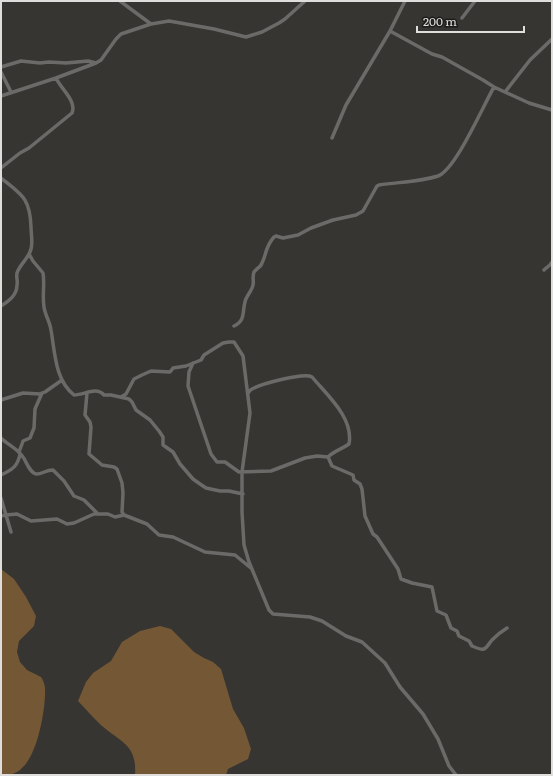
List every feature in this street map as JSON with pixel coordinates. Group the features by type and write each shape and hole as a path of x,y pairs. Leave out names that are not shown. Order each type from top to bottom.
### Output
{"street":[{"path":"120,1 151,24"},
{"path":"1,96 96,63 101,60 116,39 122,34 151,24 168,21 214,29 246,37 262,32 285,19 305,1"},
{"path":"332,138 346,105 390,32 405,1"},
{"path":"462,18 475,1"},
{"path":"390,32 432,54 442,57 494,87 529,103 552,110"},
{"path":"505,92 530,60 552,39"},
{"path":"1,67 21,61 66,63 88,61 96,63"},
{"path":"1,72 11,92"},
{"path":"1,168 29,148 72,113 74,108 72,103 56,78"},
{"path":"234,326 238,324 244,313 245,302 253,286 253,276 261,265 266,251 274,237 276,236 283,238 298,235 311,228 333,220 356,215 363,211 379,185 422,179 443,173 462,147 494,87"},
{"path":"1,178 19,191 29,207 31,214 32,241 32,248 18,272 17,287 13,297 1,306"},
{"path":"29,254 43,273 44,306 51,331 58,371 66,387 74,395 95,391 101,392 104,395 121,397 132,402 136,410 150,420 163,437 163,445 173,452 180,464 193,479 206,488 243,494"},
{"path":"544,270 552,262"},
{"path":"121,397 126,394 134,379 142,375 151,371 170,372 173,368 186,366 201,360 204,355 223,344 234,342 243,356 250,413 242,472 244,545 266,603 272,614 310,617 322,621 351,638 362,642 385,663 400,688 426,719 442,748 449,766 456,775"},
{"path":"193,363 188,377 188,386 211,454 217,462 225,462 239,472 270,471 305,458 317,456 328,457"},
{"path":"248,393 251,389 297,376 309,375 312,377 338,406 348,426 349,444 345,448 333,452 328,457"},
{"path":"1,400 23,393 42,393 62,380"},
{"path":"1,475 15,467 19,461 19,453 24,441 30,438 34,428 35,409 42,393"},
{"path":"87,393 85,415 90,422 91,427 89,454 102,465 117,469 122,483 122,512 124,515"},
{"path":"1,438 24,458 25,463 34,473 37,474 47,470 53,470 64,481 69,491 74,496 84,500 98,514"},
{"path":"328,457 332,466 353,475 354,480 360,484 366,516 373,534 378,537 398,570 401,579 432,587 437,611 446,615 451,628 457,631 459,636 469,641 472,646 480,650 487,648 497,634 508,628"},
{"path":"1,498 11,532"},
{"path":"1,516 17,514 31,521 57,519 67,524 74,523 94,514 108,514 115,517 124,515 148,524 159,534 173,537 205,552 235,555 253,570"}],"shaded area":[{"path":"1,569 14,579 36,616 34,626 19,641 17,652 20,662 27,670 41,677 44,682 45,697 40,730 33,752 23,767 16,773 1,775 2,638"},
{"path":"160,626 171,629 194,652 213,662 221,669 233,709 244,728 251,749 248,759 228,769 226,775 135,775 134,757 131,751 122,741 102,726 78,701 86,682 93,673 111,661 122,642 140,631"}]}
